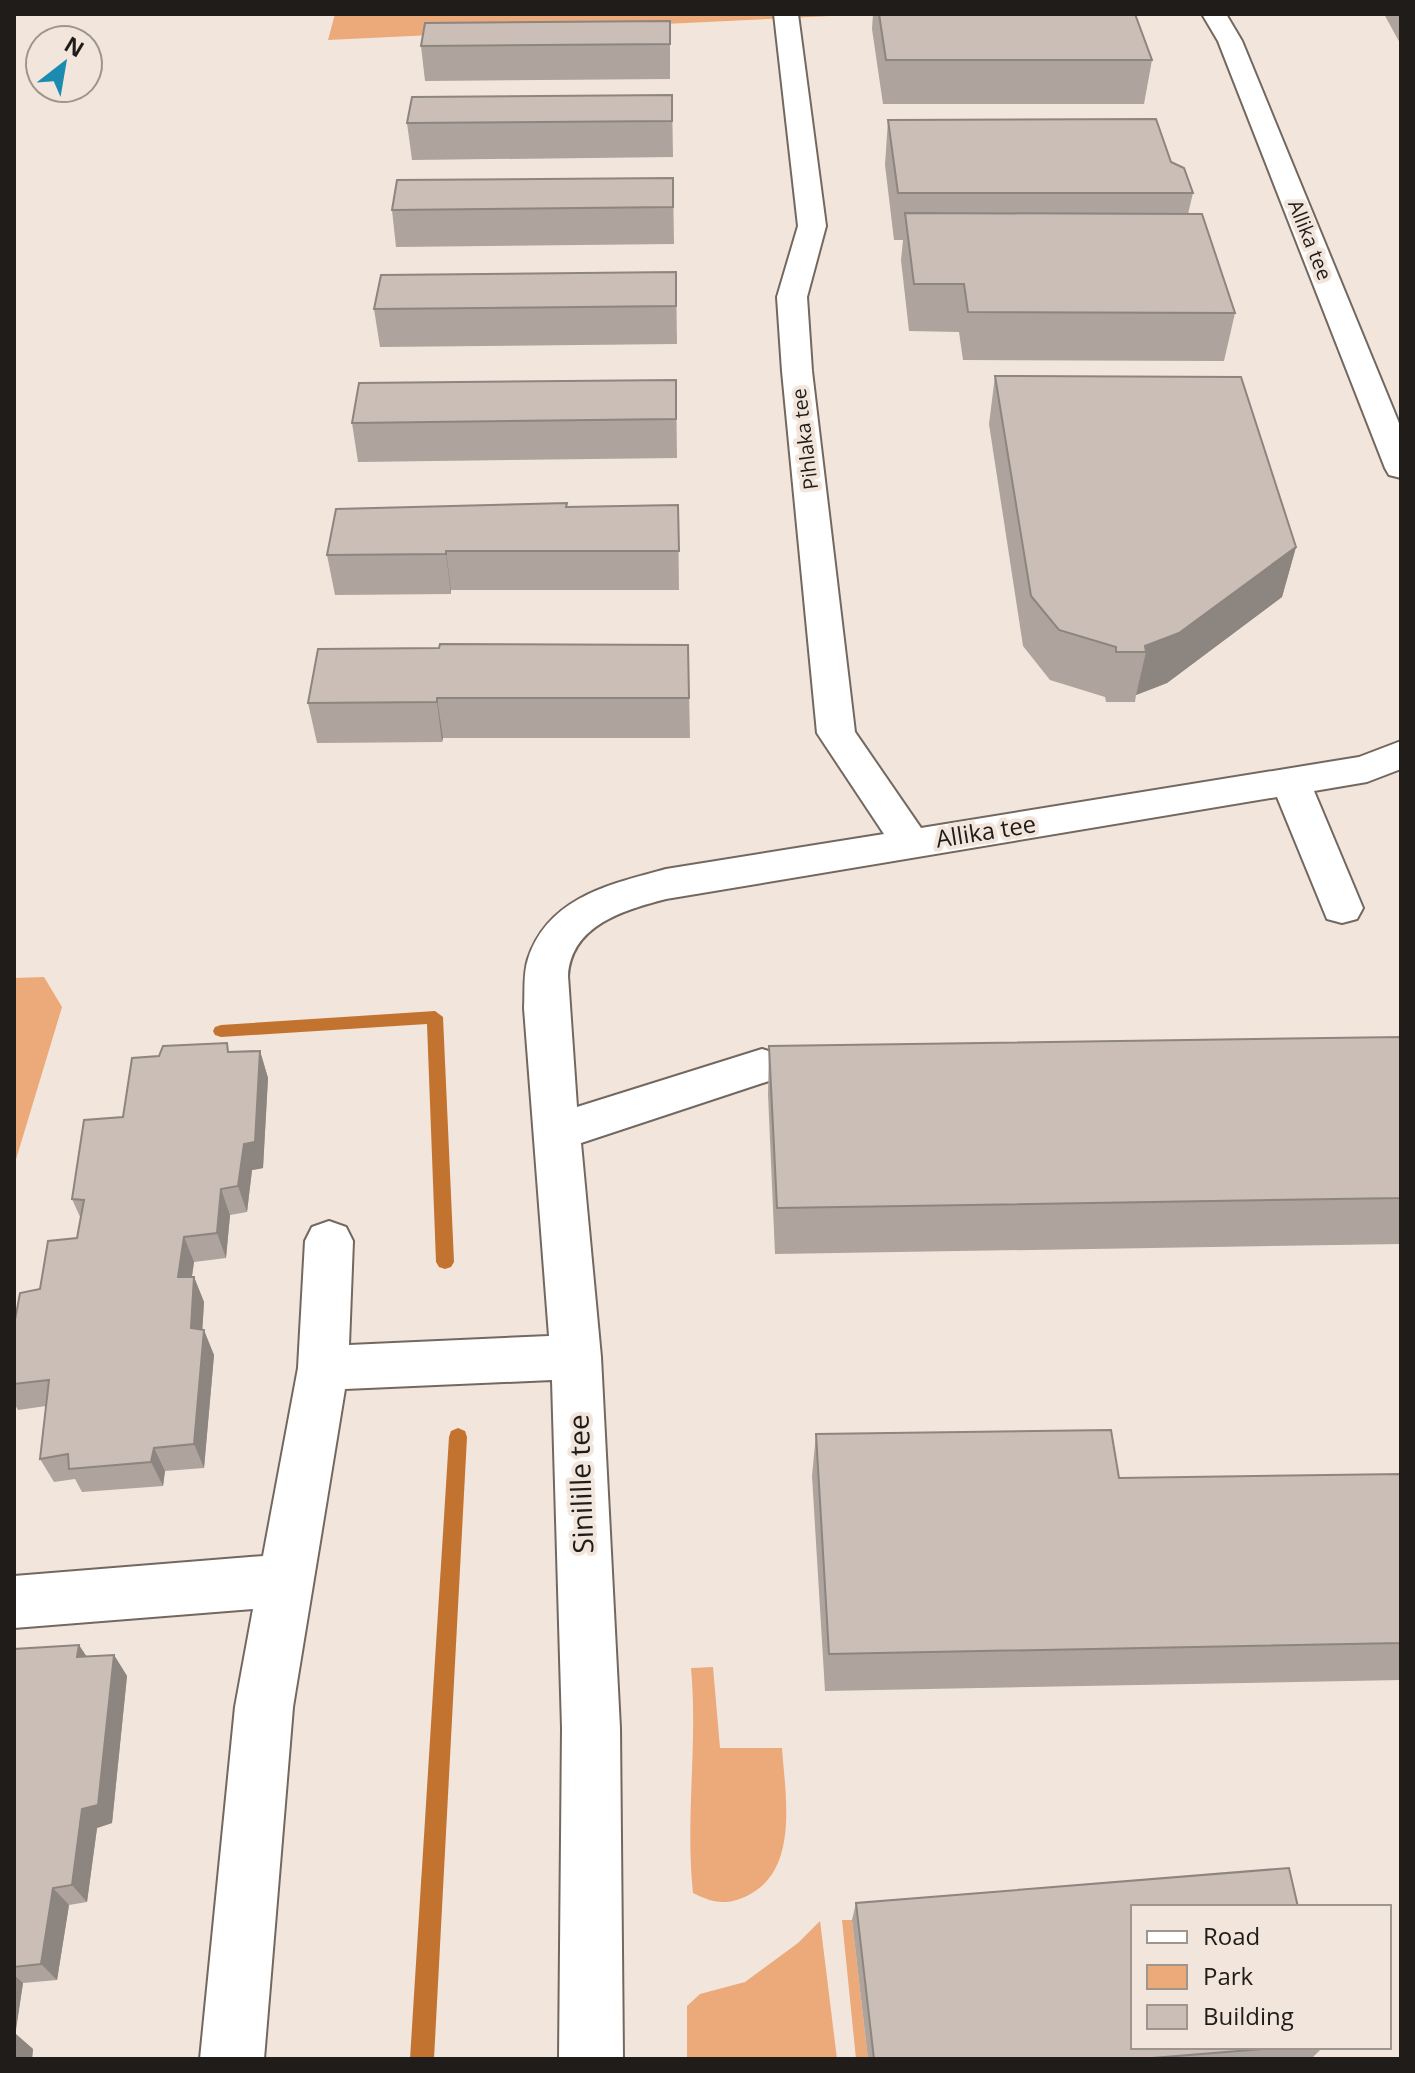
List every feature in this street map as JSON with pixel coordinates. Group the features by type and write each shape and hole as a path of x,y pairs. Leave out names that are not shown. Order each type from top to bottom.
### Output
{"street":[{"name":"Pihlaka tee","path":"786,14 812,226 792,297 797,371 836,733 911,844"},
{"name":"Allika tee","path":"1214,14 1230,41 1401,468"},
{"name":"Allika tee","path":"574,918 619,897 666,884 1367,769 1401,754"},
{"path":"1291,782 1342,908"},
{"name":"Sinilille tee","path":"574,918 549,958 546,1008 576,1357 591,1728 591,2059"},
{"path":"557,1132 762,1066"},
{"path":"232,2059 264,1707 323,1368 329,1241"},
{"path":"323,1368 576,1357"},
{"path":"14,1602 287,1580"}],"green space":[{"path":"335,14 873,14 328,40"},
{"path":"44,977 62,1007 14,1166 14,978"},
{"path":"713,1667 720,1748 782,1748 785,1786 786,1827 777,1865 767,1881 752,1893 730,1902 715,1901 693,1893 691,1668"},
{"path":"842,1920 852,1920 868,2059 856,2059"},
{"path":"820,1921 837,2059 687,2059 687,2006 700,1994 745,1982 798,1943"}],"building":[{"path":"879,14 1135,14 1152,60 886,60"},
{"path":"670,21 670,44 421,46 425,23"},
{"path":"672,95 672,121 407,123 412,97"},
{"path":"1156,119 1171,162 1184,168 1193,193 898,193 888,120"},
{"path":"673,178 673,207 392,210 397,180"},
{"path":"905,213 1202,214 1235,313 968,312 964,284 914,284"},
{"path":"676,272 676,306 374,309 381,275"},
{"path":"995,376 1241,377 1296,547 1179,633 1145,646 1146,652 1116,652 1116,647 1059,630 1031,596"},
{"path":"676,380 676,419 352,423 359,383"},
{"path":"567,503 566,507 678,505 679,551 446,551 446,554 327,555 336,509"},
{"path":"440,644 688,645 689,698 437,698 437,702 308,703 318,649 439,648"},
{"path":"1401,1037 1401,1198 777,1208 769,1046"},
{"path":"227,1043 228,1052 260,1051 255,1142 244,1144 238,1186 221,1189 217,1233 184,1237 178,1277 194,1277 191,1328 204,1330 194,1444 154,1448 151,1462 69,1469 68,1454 40,1459 49,1380 14,1384 14,1325 20,1293 40,1289 48,1241 77,1238 84,1200 72,1199 84,1120 123,1117 132,1058 159,1056 163,1046"},
{"path":"1111,1430 1119,1478 1401,1474 1401,1643 829,1654 816,1434"},
{"path":"79,1645 77,1657 114,1655 98,1805 82,1809 72,1885 53,1888 41,1964 14,1967 14,1649"},
{"path":"1289,1868 1298,1905 1131,1905 1131,2049 1262,2049 1140,2059 874,2059 856,1903"}],"waterway":[{"path":"221,1031 435,1017 445,1262"},
{"path":"422,2059 458,1437"}]}
